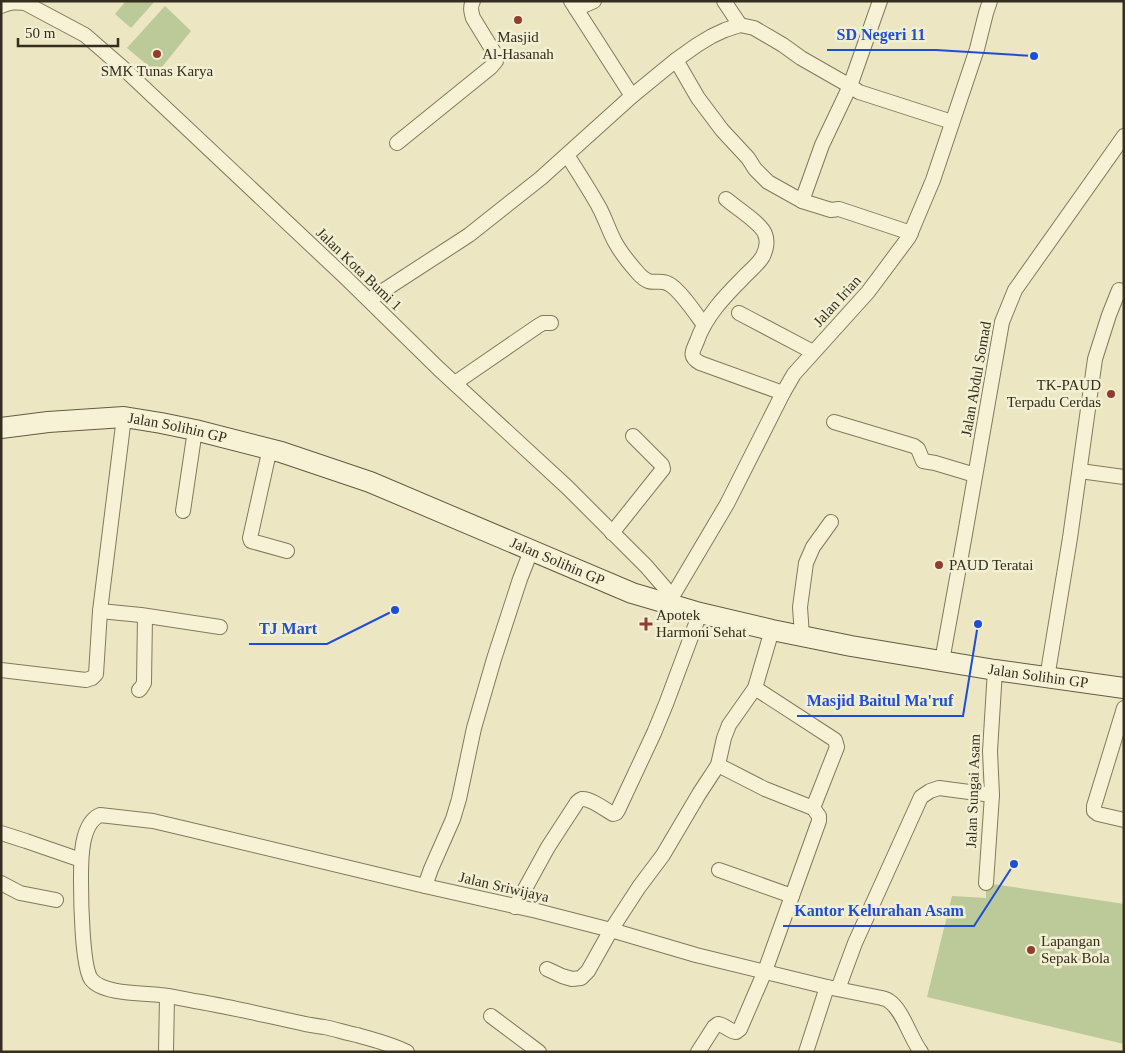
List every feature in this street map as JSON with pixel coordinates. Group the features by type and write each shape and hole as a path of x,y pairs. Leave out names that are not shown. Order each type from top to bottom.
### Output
{"main road":[{"name":"Jalan Solihin GP","path":"1,428 48,422 124,417 196,430 270,448 370,482 632,593 670,600 700,613 852,646 995,670 1124,688"}],"street":[{"path":"397,143 496,61 495,54 473,18 471,6 473,1"},
{"path":"594,1 574,5 632,96"},
{"path":"724,1 740,25"},
{"path":"802,201 822,146 850,86 880,1"},
{"name":"Jalan Irian","path":"670,600 727,504 794,374 868,292 909,237 933,180 977,49 990,1"},
{"name":"Jalan Kota Bumi 1","path":"1,6 8,3 25,3 85,35 97,44 439,369 567,487 650,570 670,600"},
{"path":"368,300 469,235 541,178 632,96 676,60 712,36 733,26 740,25 762,32 801,58 859,92 952,122"},
{"path":"676,60 698,98 722,130 768,182 802,201 831,210 839,209 910,233"},
{"name":"Jalan Abdul Somad","path":"942,661 1002,322 1015,290 1124,136"},
{"path":"567,155 586,184 615,243 624,256 647,281 670,284 704,325"},
{"path":"726,199 758,224 765,234 766,246 762,257 720,303 704,325 692,354 693,358 696,361 783,393"},
{"path":"1047,678 1070,538 1095,359 1119,290"},
{"path":"739,313 813,352"},
{"path":"455,383 538,326 551,323"},
{"path":"1,670 86,680 96,674 100,611 124,417"},
{"path":"834,422 914,446 924,460 975,475"},
{"path":"183,511 196,430"},
{"path":"612,532 663,469 662,465 633,436"},
{"path":"270,448 250,538 251,541 287,551"},
{"path":"1080,471 1124,477"},
{"path":"802,636 800,606 806,563 813,547 831,522"},
{"path":"426,886 459,799 474,728 494,659 531,551"},
{"path":"100,611 220,627"},
{"path":"515,907 548,847 576,804 585,799 613,814 618,810 663,711 700,613"},
{"path":"139,690 144,683 145,616"},
{"path":"547,969 572,979 581,978 588,971 639,887 663,855 718,765 729,724 755,688 772,630"},
{"name":"Jalan Sungai Asam","path":"986,882 992,795 990,751 995,670"},
{"path":"755,688 835,740 837,747 813,808"},
{"path":"1124,708 1094,811 1098,814 1124,820"},
{"path":"698,1052 714,1027 718,1024 732,1032 740,1029 765,972 819,821 819,816 813,808 765,789 718,765"},
{"path":"806,1052 833,988 921,797 930,790 939,788 992,795"},
{"name":"Jalan Sriwijaya","path":"408,1052 383,1042 323,1027 167,996 109,990 99,985 91,978 85,957 80,886 85,834 94,817 108,815 153,821 538,911 612,930 696,955 882,998 890,1001 897,1009 921,1052"},
{"path":"1,833 81,860"},
{"path":"719,870 792,896"},
{"path":"1,883 20,893 56,900"},
{"path":"166,1052 167,996"},
{"path":"491,1016 539,1052"}],"green space":[{"path":"126,1 155,1 131,28 115,14"},
{"path":"165,6 191,31 157,73 127,48"},
{"name":"Lapangan Sepak Bola","path":"986,883 1124,904 1124,1044 927,997 952,896 986,898"}],"place":[{"name":"Masjid Al-Hasanah","path":"518,20"},
{"name":"SMK Tunas Karya","path":"157,54"},
{"name":"SD Negeri 11","path":"1034,56"},
{"name":"TK-PAUD Terpadu Cerdas","path":"1111,394"},
{"name":"PAUD Teratai","path":"939,565"},
{"name":"TJ Mart","path":"395,610"},
{"name":"Apotek Harmoni Sehat","path":"646,624"},
{"name":"Masjid Baitul Ma'ruf","path":"978,624"},
{"name":"Kantor Kelurahan Asam","path":"1014,864"},
{"name":"Lapangan Sepak Bola","path":"1031,950"}]}
